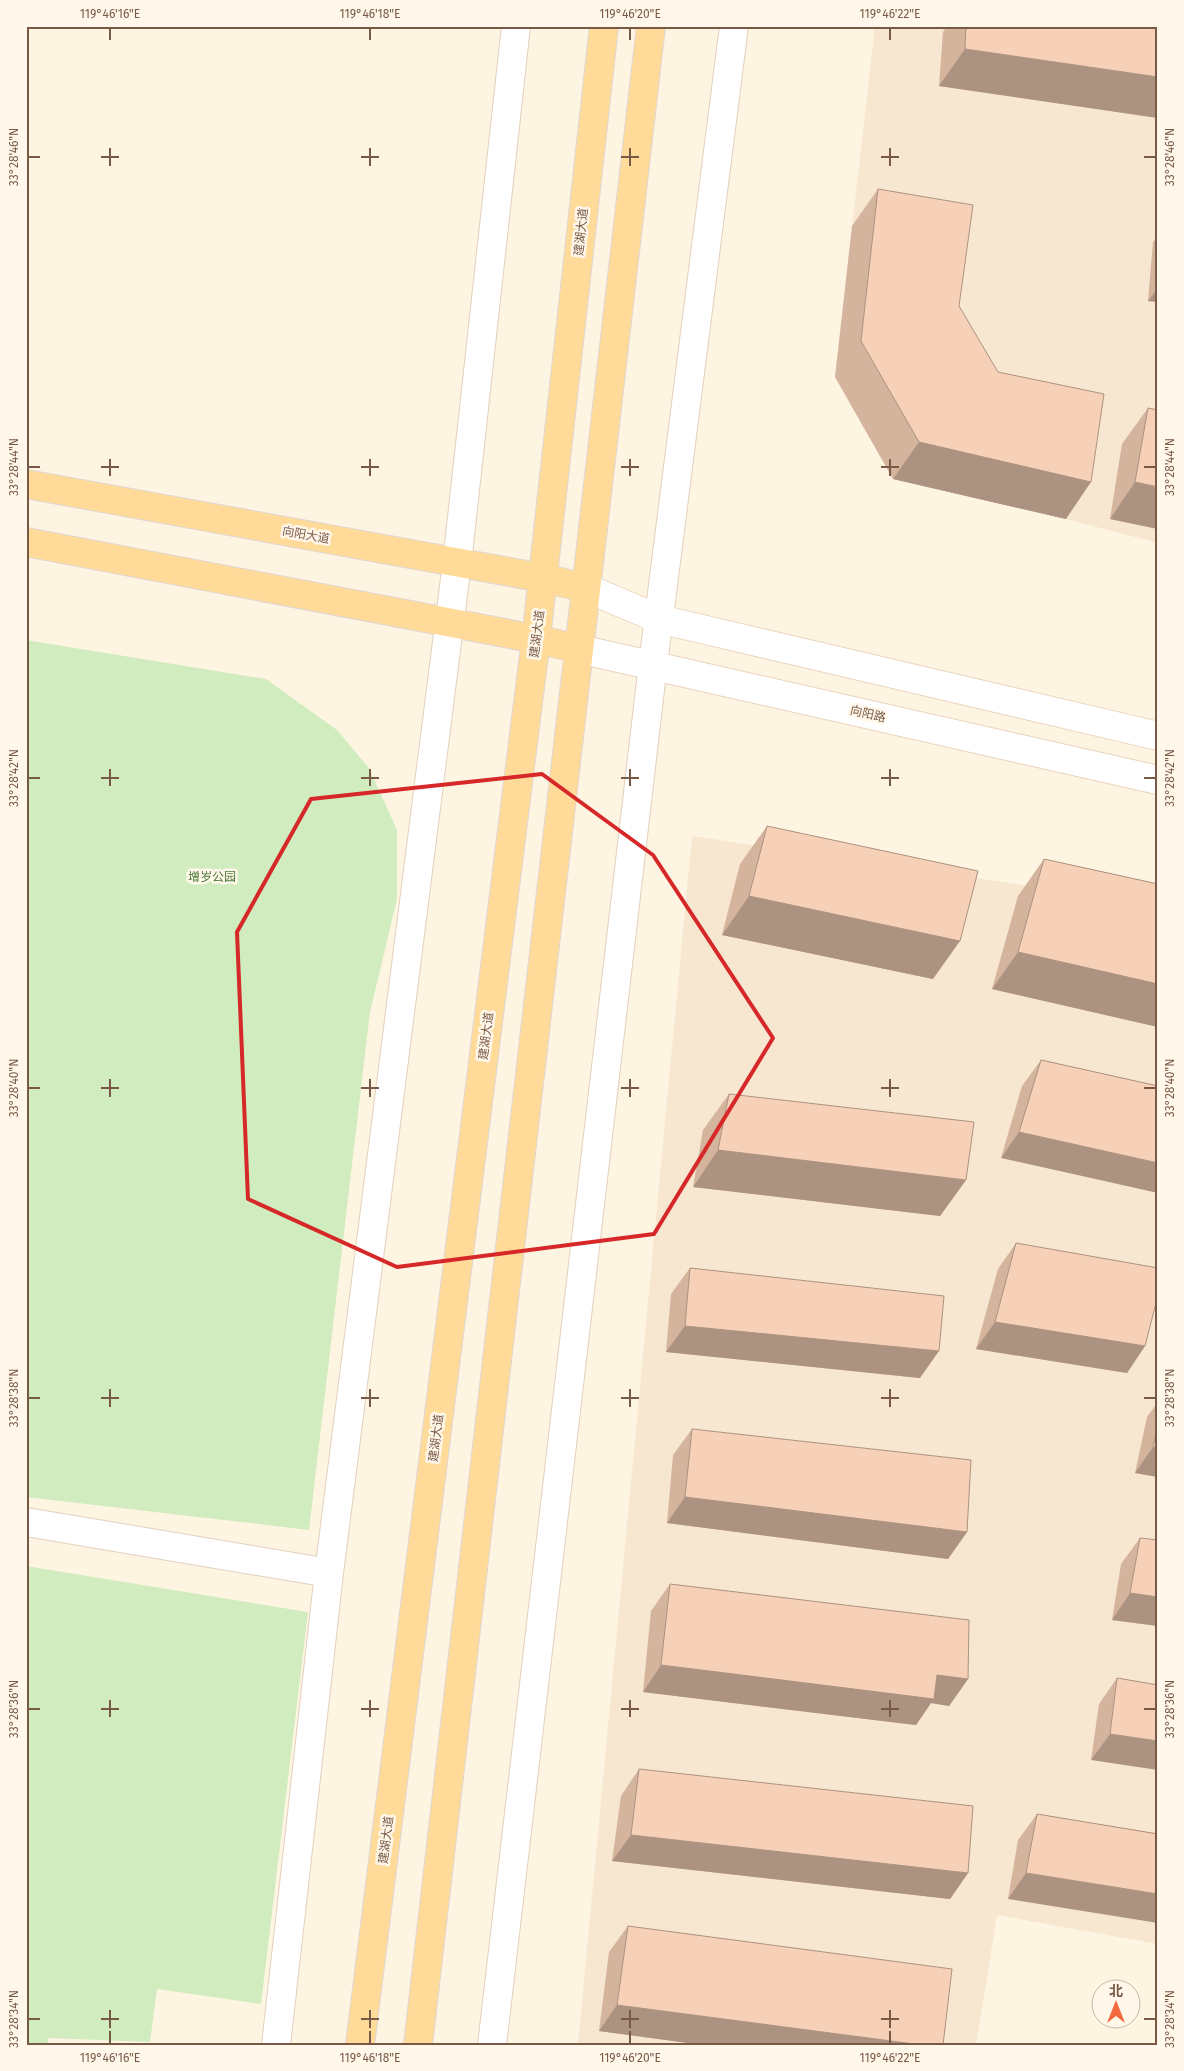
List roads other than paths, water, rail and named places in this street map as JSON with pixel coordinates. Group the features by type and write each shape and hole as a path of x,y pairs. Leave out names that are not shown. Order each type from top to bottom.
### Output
{"main road":[{"name":"建湖大道","path":"360,2045 536,639 604,26"},
{"path":"418,2045 651,26"},
{"name":"向阳大道","path":"26,484 543,578 586,588"},
{"path":"26,542 449,622 579,649"}],"street":[{"path":"276,2045 328,1573 457,563 516,26"},
{"path":"492,2045 653,664 734,26"},
{"path":"586,588 659,619 1158,736"},
{"name":"向阳路","path":"579,649 653,664 1158,780"},
{"path":"26,1522 328,1573"}],"park label":[{"name":"增岁公园","path":"212,877"}]}
